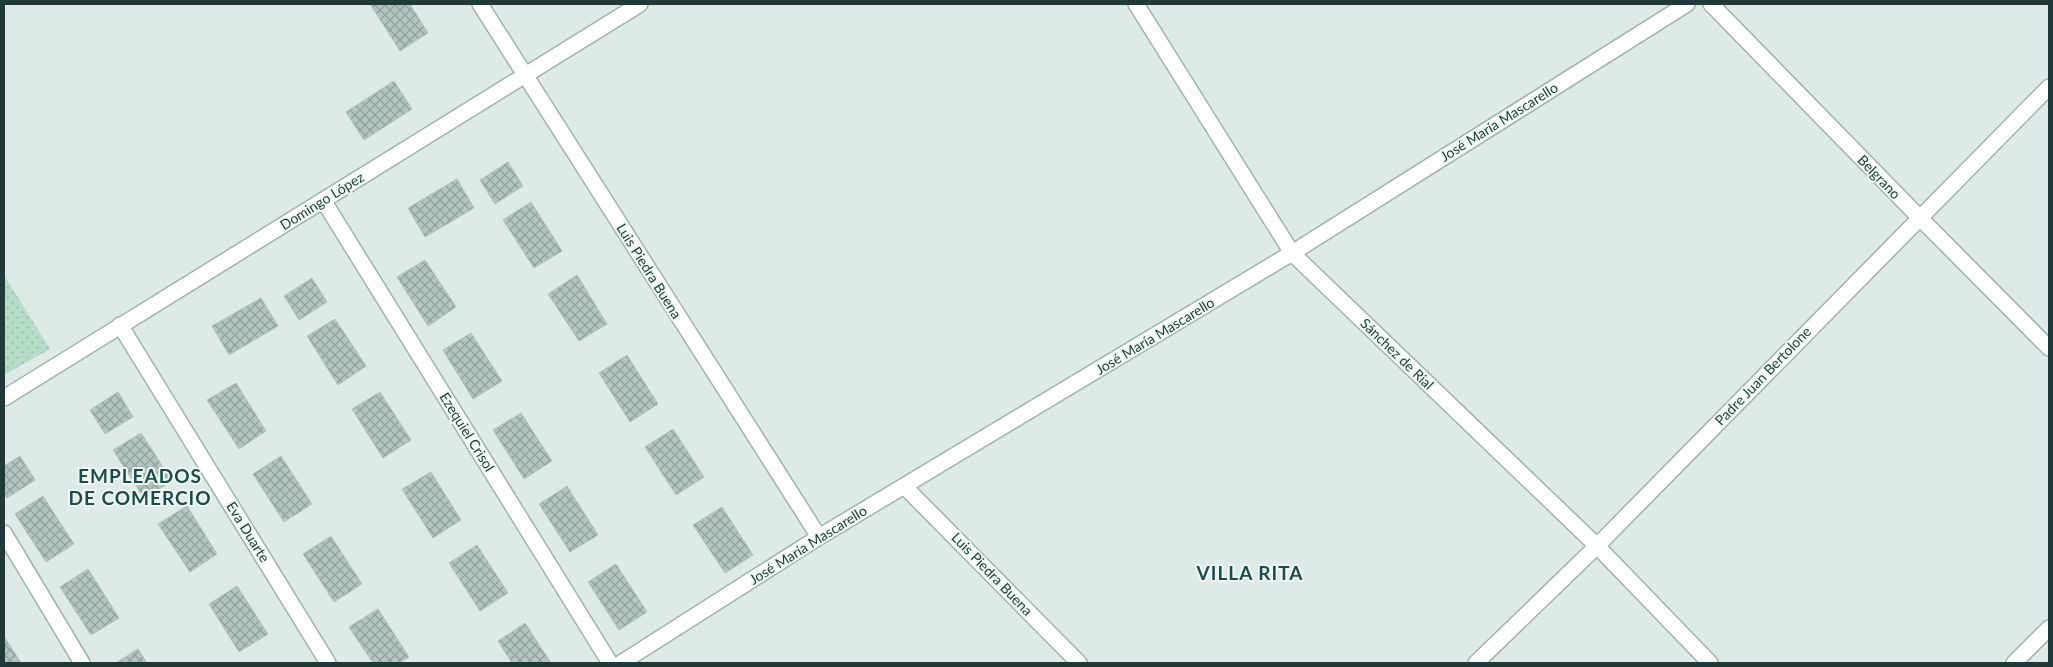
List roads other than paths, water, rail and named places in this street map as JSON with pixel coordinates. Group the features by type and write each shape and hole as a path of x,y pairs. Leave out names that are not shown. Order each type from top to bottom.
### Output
{"street":[{"name":"Luis Piedra Buena","path":"480,4 819,537"},
{"name":"Domingo López","path":"4,398 640,4"},
{"name":"Sánchez de Rial","path":"1136,4 1292,253 1597,546 1710,663"},
{"name":"José María Mascarello","path":"621,663 819,537 1292,253 1687,4"},
{"name":"Belgrano","path":"1711,4 2049,348"},
{"name":"Padre Juan Bertolone","path":"1476,663 1597,546 2049,87"},
{"name":"Ezequiel Crisol","path":"323,200 610,663"},
{"name":"Eva Duarte","path":"120,325 328,663"},
{"name":"Luis Piedra Buena","path":"904,486 1079,663"},
{"path":"4,533 82,663"},
{"path":"2014,663 2049,628"}],"district":[{"name":"EMPLEADOS DE COMERCIO","path":"140,487"},
{"name":"VILLA RITA","path":"1250,573"}]}
